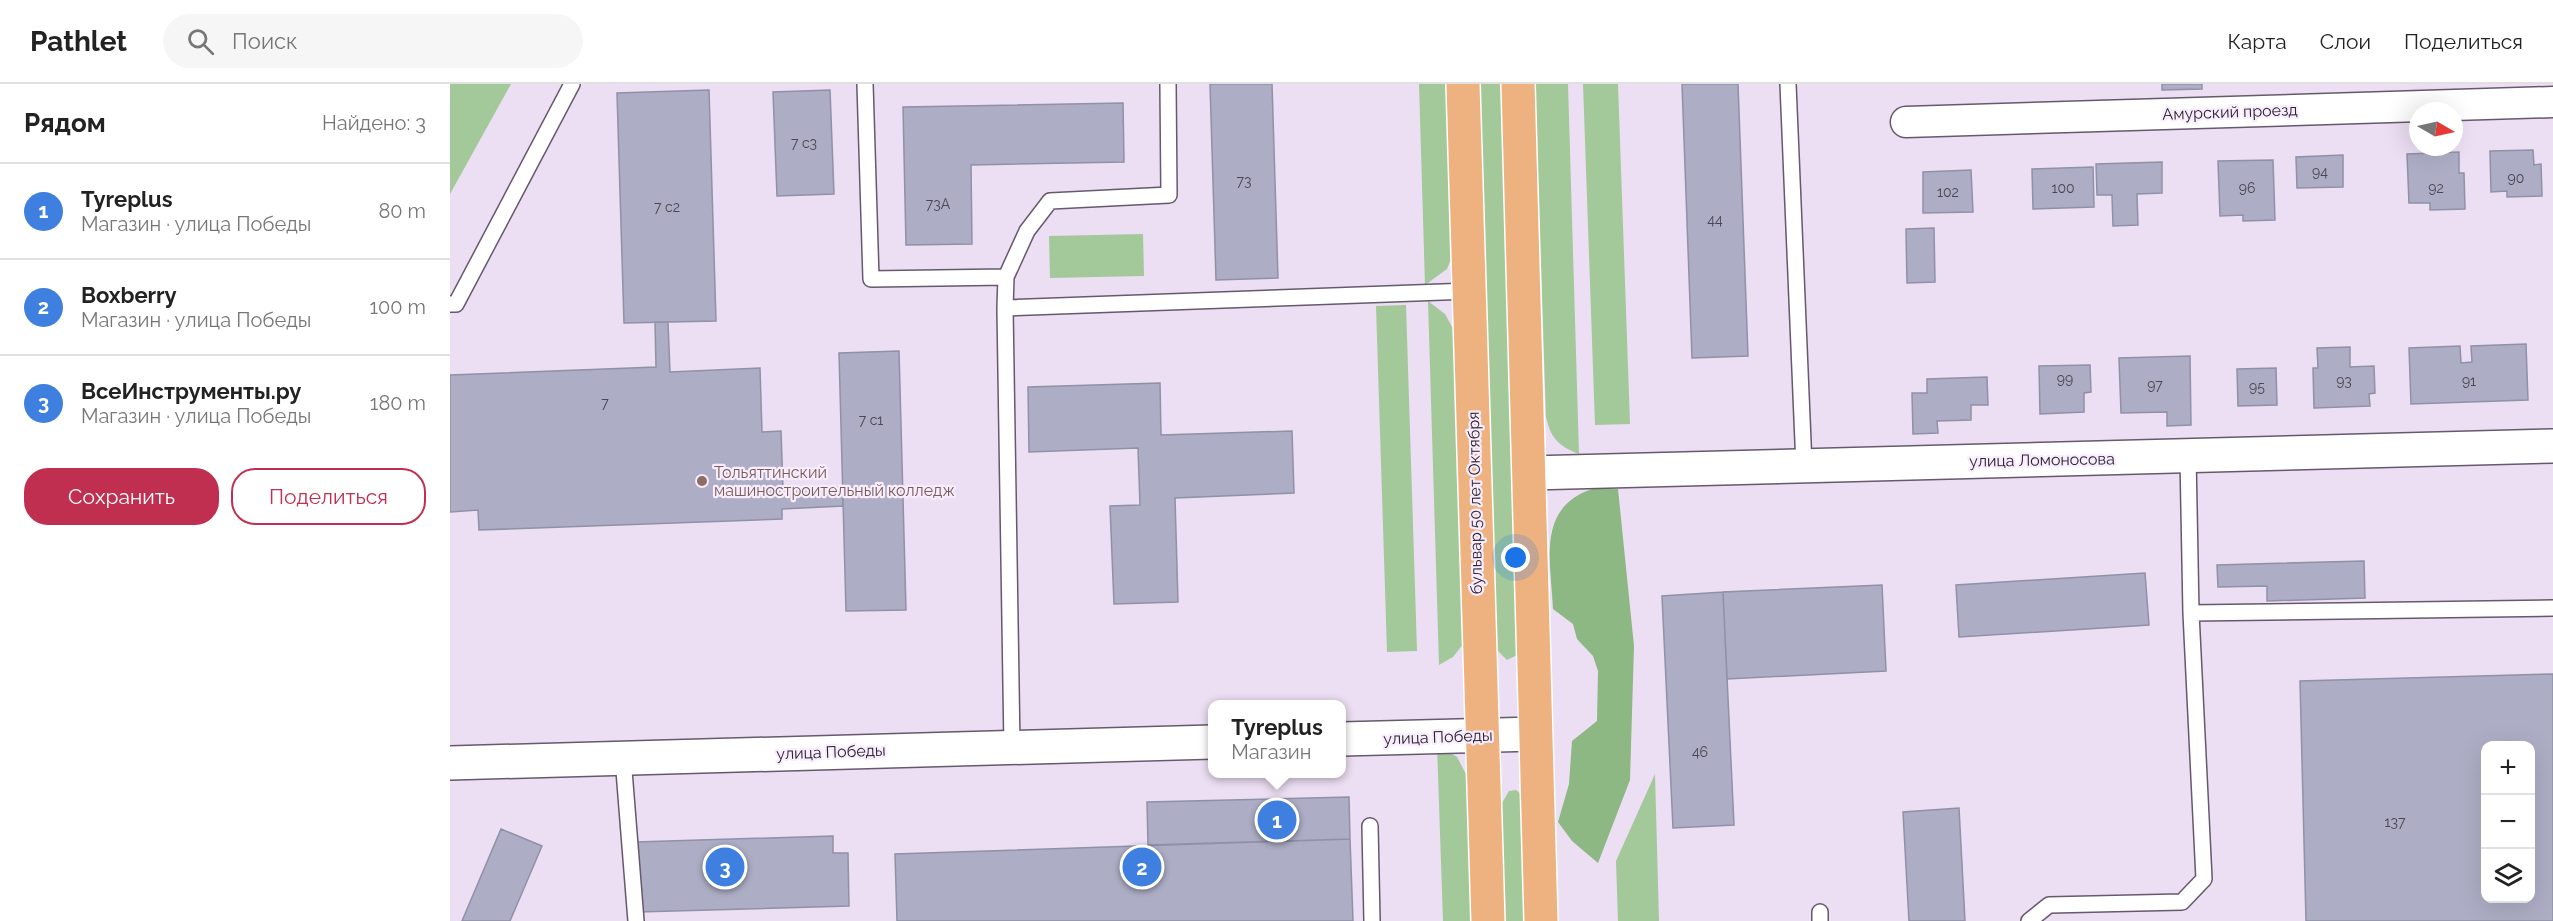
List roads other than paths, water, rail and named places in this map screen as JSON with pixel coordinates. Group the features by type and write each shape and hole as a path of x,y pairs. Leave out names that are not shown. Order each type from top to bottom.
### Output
{"main road":[{"name":"бульвар 50 лет Октября","path":"1463,84 1488,921"},
{"path":"1518,84 1541,921"}],"street":[{"name":"Амурский проезд","path":"1906,122 2553,102"},
{"name":"улица Ломоносова","path":"1530,473 2553,446"},
{"name":"улица Победы","path":"1346,739 1535,734"},
{"name":"улица Победы","path":"450,763 1208,742"}],"lane":[{"path":"450,304 456,304 572,84"},
{"path":"865,84 871,279 1006,277"},
{"path":"1012,747 1006,277 1028,231 1050,201 1169,195 1168,84"},
{"path":"1788,84 1804,466"},
{"path":"1005,308 1470,291"},
{"path":"2029,921 2049,905 2182,902 2204,879 2191,612 2188,456"},
{"path":"2191,612 2553,608"},
{"path":"623,758 636,921"},
{"path":"1370,826 1372,921"}],"place":[{"name":"Тольяттинский машиностроительный колледж","path":"702,481"},
{"name":"Tyreplus","path":"1277,820"},
{"name":"ВсеИнструменты.ру","path":"725,867"},
{"name":"Boxberry","path":"1142,867"}]}
